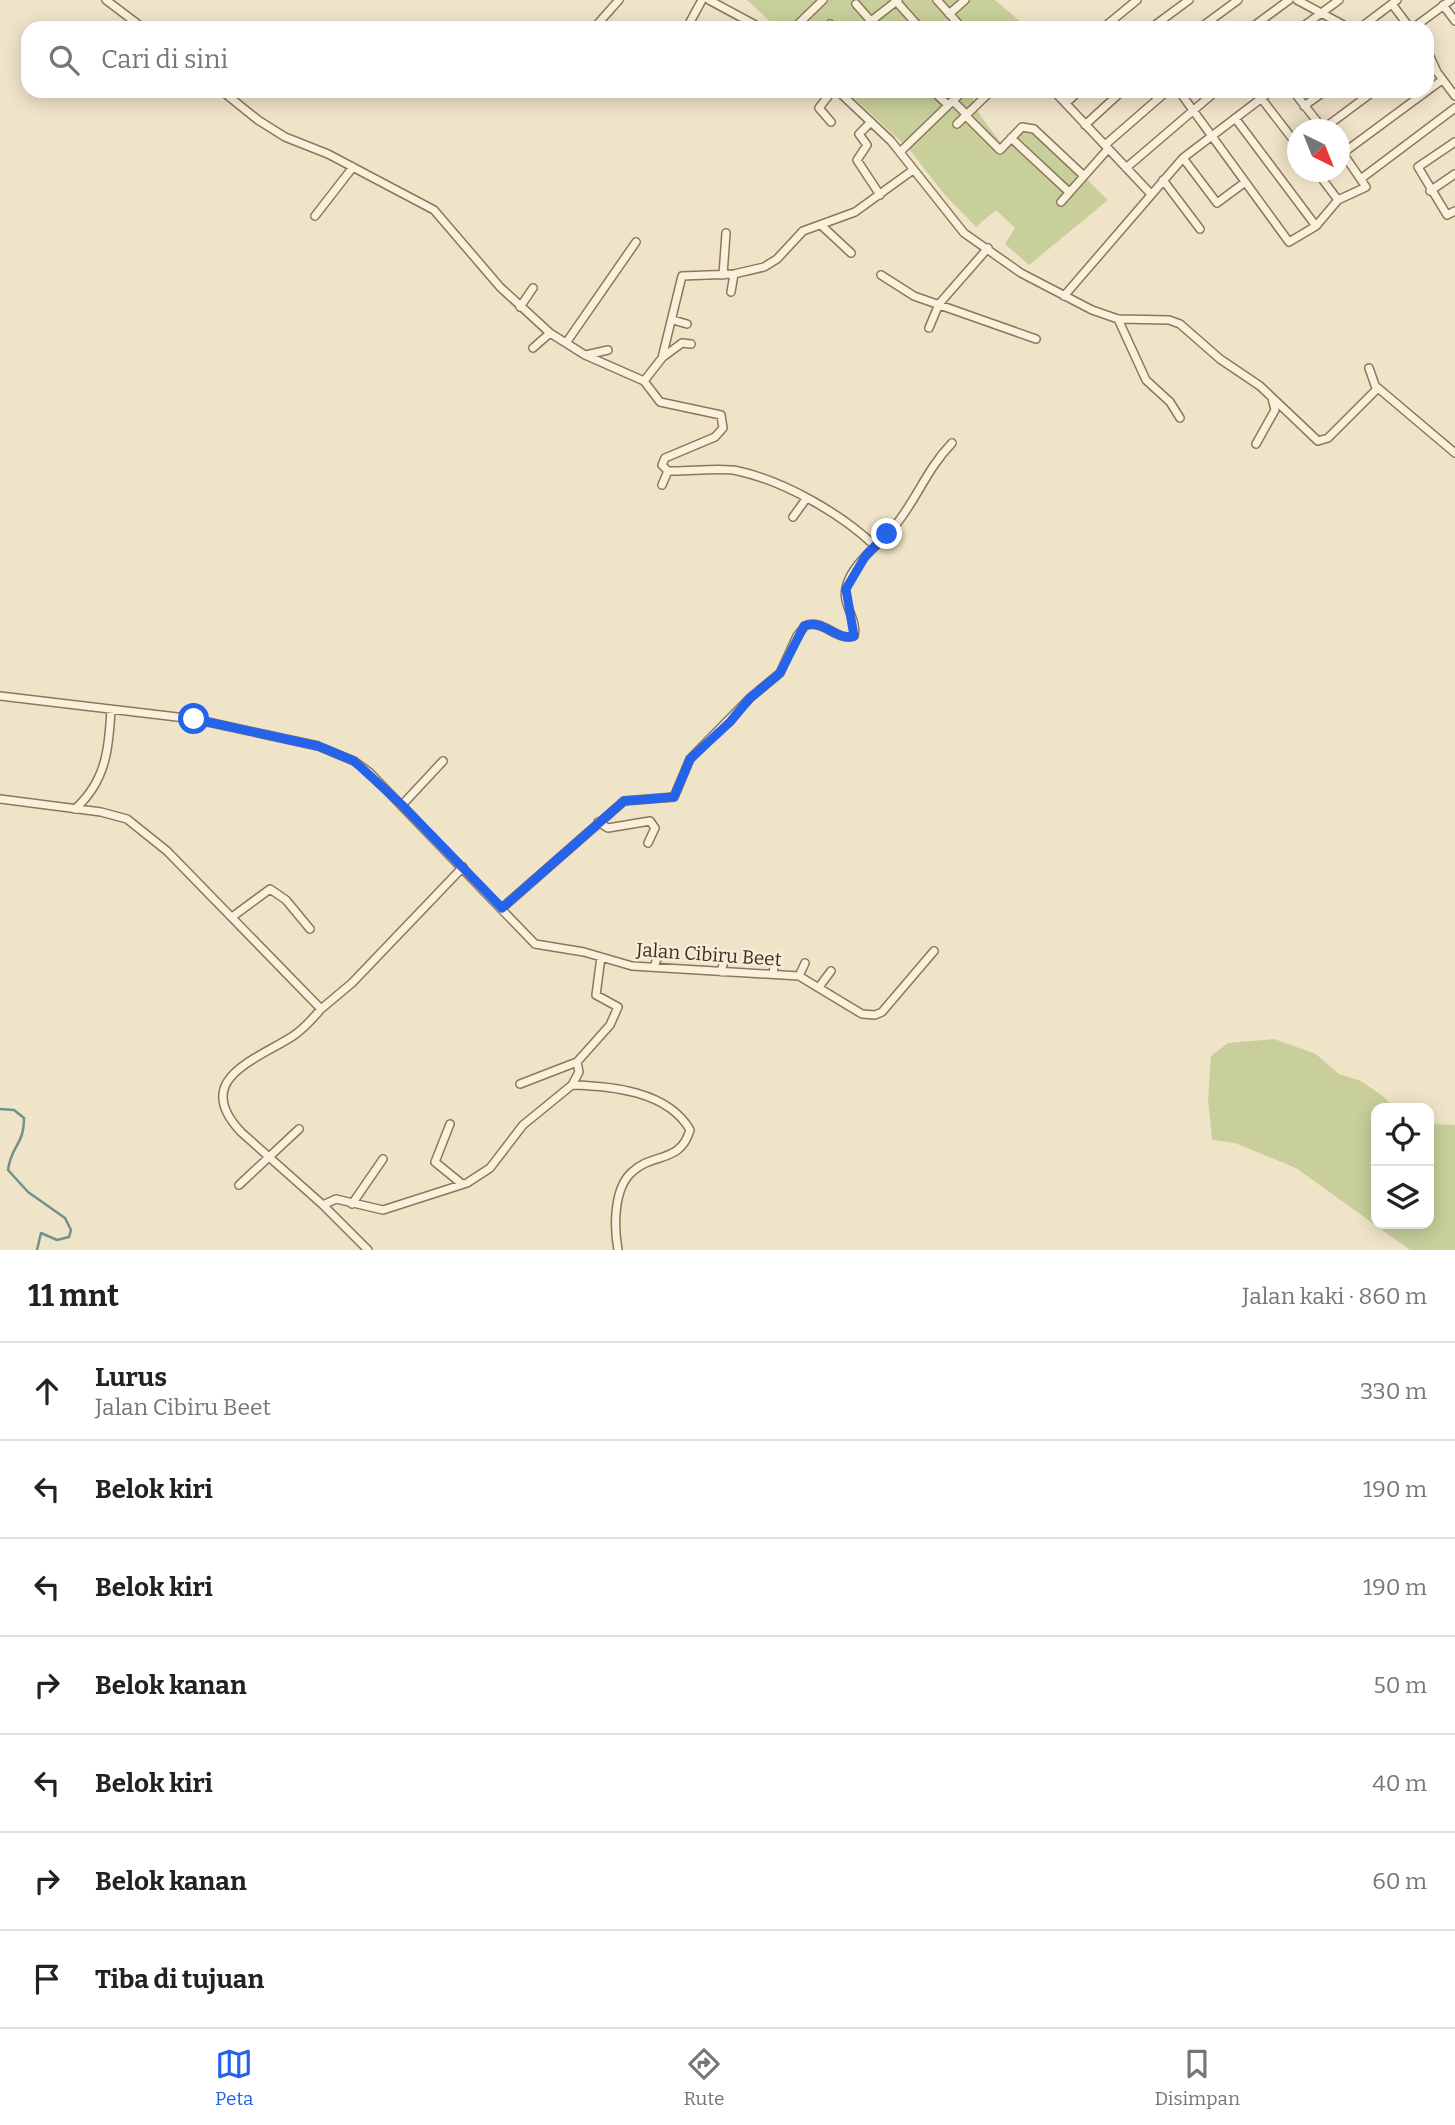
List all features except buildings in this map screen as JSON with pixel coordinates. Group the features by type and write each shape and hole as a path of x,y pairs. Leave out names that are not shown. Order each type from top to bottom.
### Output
{"street":[{"path":"106,0 134,21"},
{"path":"600,21 619,0"},
{"path":"691,21 702,0"},
{"path":"709,0 748,21"},
{"path":"801,21 823,0"},
{"path":"856,4 870,21 896,0 914,21"},
{"path":"936,0 956,21"},
{"path":"949,14 965,0"},
{"path":"1109,21 1126,3 1137,0"},
{"path":"1161,21 1189,0"},
{"path":"1210,21 1238,0"},
{"path":"1260,21 1289,0"},
{"path":"1297,0 1336,21"},
{"path":"1310,21 1339,0"},
{"path":"1421,21 1451,0"},
{"path":"1369,21 1395,2 1407,21"},
{"path":"1443,5 1455,21"},
{"path":"1434,65 1455,96"},
{"path":"1434,86 1442,80"},
{"path":"231,98 285,137 353,167 434,210 520,307 550,333 585,355 644,381 660,402 718,413 723,420 723,428 715,437 665,458 662,465 668,471 736,470 806,499 851,526 874,545"},
{"path":"827,98 819,108 831,122"},
{"path":"845,98 900,152 964,233 1021,273 1064,296 1118,319 1175,321 1272,398 1322,442 1376,388"},
{"path":"944,98 1000,150 1022,127 1034,129 1084,176"},
{"path":"900,152 956,98"},
{"path":"957,124 984,98"},
{"path":"1061,98 1150,193"},
{"path":"1066,103 1071,98"},
{"path":"1085,125 1114,98"},
{"path":"1061,202 1107,147 1160,98"},
{"path":"1184,98 1288,241 1316,226 1338,200 1366,187 1350,163"},
{"path":"1126,169 1206,98"},
{"path":"1064,296 1150,193 1183,158 1261,98 1287,133"},
{"path":"1298,98 1315,119"},
{"path":"1304,106 1315,98"},
{"path":"1337,119 1365,98"},
{"path":"1350,145 1417,98"},
{"path":"1362,178 1455,108"},
{"path":"1234,118 1316,226"},
{"path":"871,122 859,134 867,144 857,160 880,195"},
{"path":"1011,138 1069,192"},
{"path":"1455,142 1418,167 1430,191 1447,215 1455,211"},
{"path":"1183,158 1217,203 1244,183"},
{"path":"315,216 353,167"},
{"path":"662,358 682,276 734,274 764,267 777,259 803,231 855,212 913,170"},
{"path":"1430,191 1455,174"},
{"path":"1163,180 1200,229"},
{"path":"1324,182 1338,200"},
{"path":"821,225 851,253"},
{"path":"723,275 726,233"},
{"path":"566,343 636,242"},
{"path":"929,328 939,303 988,248"},
{"path":"731,292 734,274"},
{"path":"881,275 914,296 1036,339"},
{"path":"520,307 533,288"},
{"path":"1118,319 1142,373 1174,406 1180,418"},
{"path":"673,320 687,324"},
{"path":"533,348 550,333"},
{"path":"644,381 662,358 682,343 691,344"},
{"path":"585,355 608,349"},
{"path":"1369,368 1376,388 1386,393 1455,453"},
{"path":"1256,444 1275,410 1272,398"},
{"path":"502,908 624,801 674,797 690,759 730,722 750,698 780,673 804,626 817,624 847,638 854,636 846,589 874,545 896,525 933,462 952,443"},
{"path":"663,485 668,471"},
{"path":"793,517 806,499"},
{"name":"Jalan Cibiru Beet","path":"0,696 194,719 337,752 369,772 535,944 632,966 799,975 863,1014 875,1016 882,1012 934,951"},
{"path":"75,809 99,781 106,764 111,709"},
{"path":"402,805 443,761"},
{"path":"0,799 127,819 167,851 321,1009"},
{"path":"598,822 608,828 650,821 655,828 648,843"},
{"path":"368,1250 230,1120 224,1087 243,1064 297,1034 352,983 463,867"},
{"path":"232,917 270,889 286,900 310,929"},
{"path":"654,967 660,950"},
{"path":"520,1084 577,1062 610,1025 618,1005 596,995 601,957"},
{"path":"721,972 725,957"},
{"path":"773,974 775,959"},
{"path":"799,975 805,963"},
{"path":"819,987 831,971"},
{"path":"323,1205 336,1199 383,1210 484,1174 523,1125 572,1085 579,1072 577,1062"},
{"path":"572,1085 641,1092 680,1117 690,1130 679,1151 632,1172 625,1182 614,1231 618,1250"},
{"path":"450,1124 435,1162 462,1184"},
{"path":"240,1185 299,1129"},
{"path":"352,1204 383,1158"}],"green space":[{"path":"747,0 995,0 1020,21 770,21"},
{"path":"854,98 974,98 972,104 1003,146 1030,124 1108,200 1029,265 1005,244 1015,228 996,210 976,227 945,195 908,148"},
{"path":"1274,1039 1316,1054 1339,1074 1361,1081 1389,1103 1371,1103 1371,1222 1296,1168 1235,1143 1212,1140 1208,1099 1211,1056 1228,1043"},
{"path":"1434,1124 1455,1125 1455,1250 1410,1250 1381,1229 1434,1229"}],"waterway":[{"path":"0,1109 14,1110 24,1118 22,1134 8,1170 28,1192 65,1218 71,1230 69,1237 57,1240 41,1233 37,1250"}],"route":[{"path":"194,719 318,746 354,761 369,772 502,908 624,801 674,797 690,759 730,722 750,698 780,673 804,626 817,624 847,638 854,636 846,589 866,555 887,534"}]}
